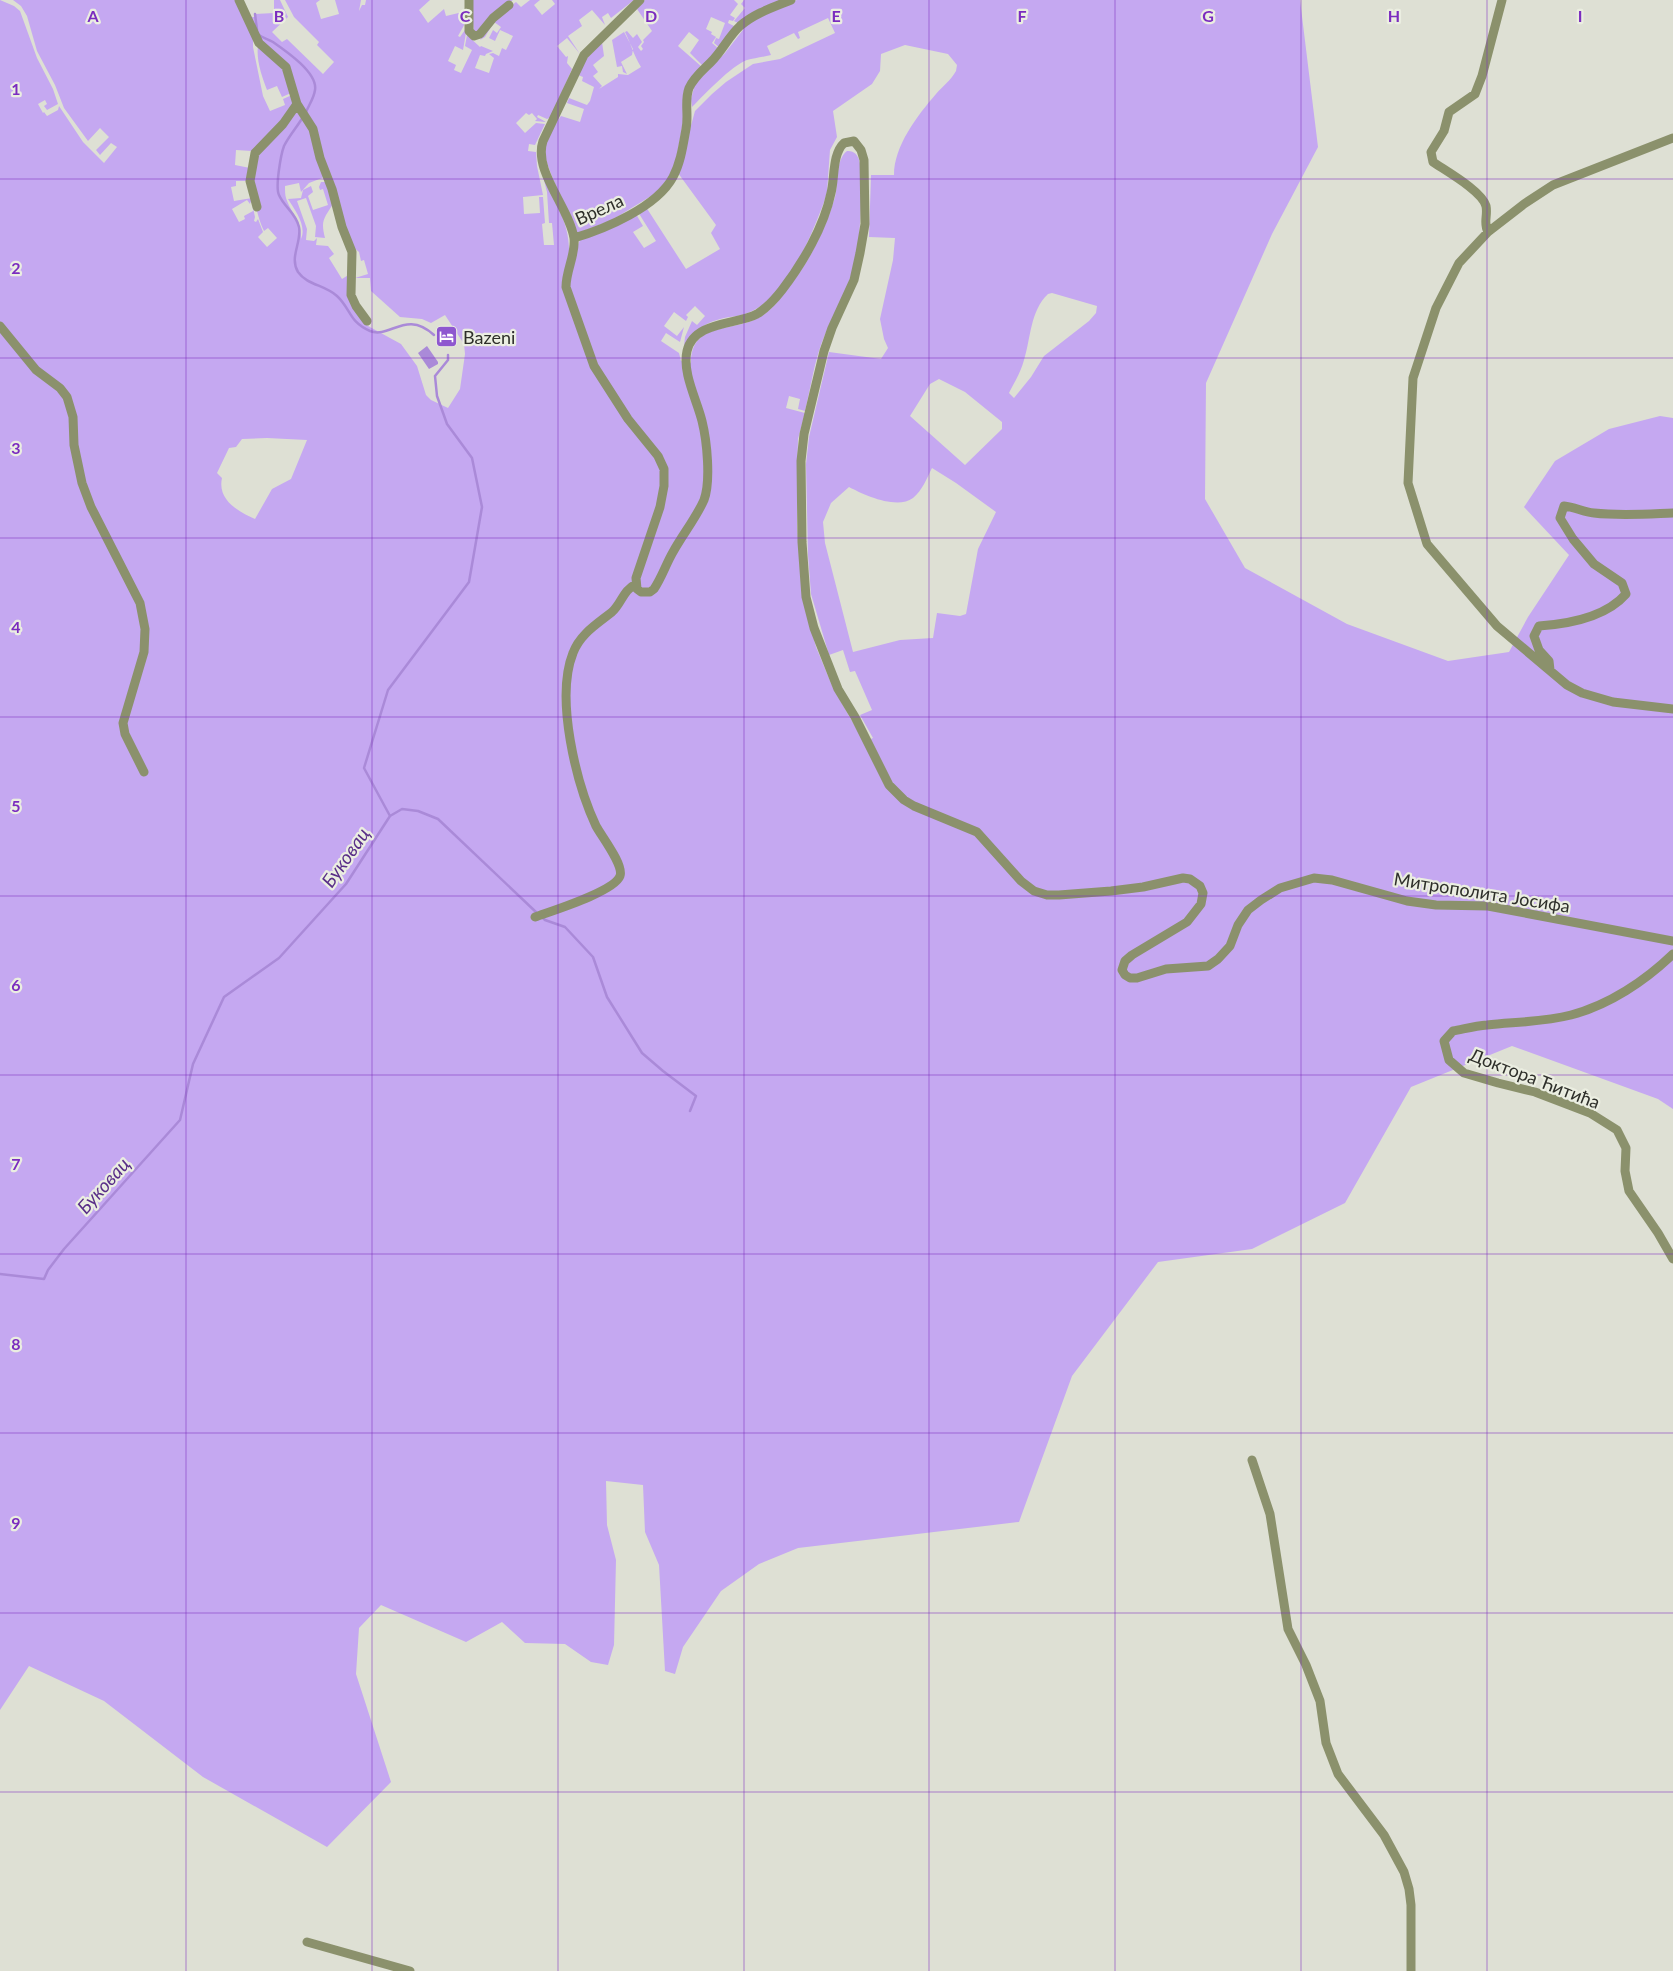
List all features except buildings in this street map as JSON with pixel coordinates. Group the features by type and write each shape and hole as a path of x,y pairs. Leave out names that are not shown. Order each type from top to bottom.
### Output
{"street":[{"path":"239,0 259,43 286,67 302,111 314,129 320,158 350,246 351,295 356,306 367,321"},
{"path":"469,0 469,31 474,36 482,32 493,18 509,5"},
{"name":"Врела","path":"640,0 584,55 541,146 542,162 568,219 574,238 589,234 611,224 662,193 679,162 688,116 687,98 692,82 722,50 741,26 765,11 791,0"},
{"path":"1488,232 1484,227 1486,208 1481,197 1433,162 1431,152 1444,131 1448,112 1475,94 1482,76 1502,0"},
{"path":"257,207 250,181 255,153 279,128 302,111"},
{"path":"1673,138 1553,185 1524,204 1488,232 1458,263 1436,308 1413,378 1408,483 1427,544 1497,626 1567,684 1594,698 1673,710"},
{"name":"Митрополита Јосифа","path":"636,584 640,592 650,592 654,589 673,551 704,498 707,474 703,422 688,378 687,352 692,339 705,329 742,320 756,314 767,307 780,293 800,267 826,208 831,194 838,150 844,143 854,142 858,144 864,160 865,224 854,280 832,328 824,351 804,434 801,461 802,542 806,597 814,628 826,661 838,689 860,726 884,776 897,794 914,806 928,810 977,832 1021,881 1040,893 1060,895 1131,889 1184,878 1196,882 1202,889 1203,898 1193,915 1178,929 1132,954 1125,961 1122,970 1130,978 1137,978 1166,969 1208,966 1218,959 1230,946 1238,925 1248,910 1280,888 1314,878 1332,880 1407,901 1436,905 1488,906 1673,941"},
{"path":"539,915 593,895 615,882 620,875 619,866 596,826 584,798 573,756 566,697 569,665 579,641 614,610 627,589 636,584 636,578 660,507 664,486 664,469 658,456 628,419 594,366 566,287 568,270 573,254 574,238"},
{"path":"0,326 36,370 60,388 67,397 73,417 75,454 82,483 91,507 140,603 145,629 144,652 124,723 125,734 144,772"},
{"path":"1550,670 1550,661 1540,650 1534,636 1539,626 1569,623 1616,605 1626,594 1622,583 1594,564 1574,539 1560,518 1564,506 1575,507 1591,513 1616,515 1673,513"},
{"name":"Доктора Ћитића","path":"1673,954 1660,966 1612,1000 1571,1015 1453,1031 1444,1041 1449,1060 1464,1073 1535,1092 1590,1114 1617,1130 1626,1148 1624,1172 1629,1191 1673,1258"},
{"path":"1252,1460 1270,1514 1288,1629 1306,1665 1320,1701 1329,1751 1338,1774 1384,1835 1404,1872 1411,1906 1411,1971"},
{"path":"307,1942 410,1971"}],"shaded area":[{"path":"0,0 20,11 37,58 53,89 58,104 47,110 44,106 47,104 45,100 38,104 43,113 47,116 58,110 59,106 83,142 104,163 117,147 111,143 100,155 96,150 109,137 100,128 88,141 64,108 55,85 37,51 27,16 21,6 13,0 237,0 253,35 253,47 263,96 270,111 285,105 283,99 292,95 292,105 290,113 284,121 263,141 252,155 252,151 236,150 235,165 250,168 248,181 236,181 236,186 231,187 234,201 252,198 250,204 247,200 232,209 239,222 245,219 244,216 253,211 253,208 254,221 256,222 258,219 263,232 258,237 267,247 277,238 268,228 264,231 258,214 253,183 254,163 258,152 278,133 297,108 310,127 324,176 309,183 301,192 299,183 285,186 288,204 300,227 301,239 302,229 301,224 297,213 288,199 301,198 303,190 311,186 313,192 308,196 313,210 328,205 323,189 320,190 319,187 321,182 326,182 331,190 334,202 323,222 325,238 315,237 316,226 306,198 297,201 307,229 306,240 314,241 317,238 316,245 328,246 334,254 329,258 342,279 350,274 349,298 359,315 368,326 401,344 417,366 426,395 431,400 448,408 460,389 465,354 464,344 445,315 431,323 422,319 400,317 371,291 370,278 355,278 368,274 364,260 361,261 359,252 352,246 344,228 314,125 301,108 290,71 283,61 261,42 250,17 255,17 255,14 274,13 274,0 280,0 288,17 272,32 282,42 287,39 323,74 334,62 317,45 319,42 294,17 285,0 320,0 316,3 321,19 339,14 335,0 361,0 359,11 362,5 365,5 366,0 430,0 419,10 428,23 444,9 446,16 467,11 467,20 458,36 460,37 467,27 463,50 455,46 448,61 456,65 454,70 461,73 472,50 465,46 467,35 480,47 493,51 485,56 480,55 475,68 489,73 494,58 489,54 493,53 499,56 502,48 506,50 513,36 500,30 495,41 489,38 493,30 497,33 501,27 494,22 485,37 480,40 493,21 516,2 521,7 530,0 540,0 534,5 542,15 555,4 552,0 634,0 611,18 608,13 602,17 605,25 592,10 579,20 582,26 568,36 580,54 567,38 557,46 566,57 568,56 567,63 572,69 551,117 547,119 538,115 537,117 546,122 535,121 537,119 532,113 529,115 526,113 516,123 525,133 536,123 545,124 535,145 529,144 528,151 536,152 543,195 523,197 524,214 540,213 539,197 543,197 545,223 542,224 544,245 554,245 543,176 557,203 564,222 569,242 569,252 576,249 580,240 636,214 643,226 633,232 644,248 656,241 638,212 646,207 686,269 720,249 711,233 716,225 678,173 695,111 726,82 753,64 780,59 835,33 828,18 798,32 800,38 798,39 794,33 767,46 771,55 747,60 733,68 692,107 691,99 695,84 725,53 746,26 768,12 797,0 1300,0 1318,147 1272,234 1206,383 1205,499 1245,568 1347,624 1448,661 1509,652 1528,617 1569,555 1524,507 1555,461 1609,429 1660,416 1673,418 1673,1109 1658,1099 1512,1046 1411,1087 1345,1203 1252,1249 1158,1262 1072,1376 1019,1522 798,1548 759,1564 721,1591 683,1647 675,1674 665,1671 659,1565 645,1532 643,1485 606,1481 607,1525 616,1560 614,1645 608,1665 591,1662 565,1644 525,1643 502,1622 466,1642 381,1605 359,1628 356,1674 391,1782 327,1847 203,1777 104,1701 29,1666 0,1710","holes":["905,45 948,54 957,65 954,74 914,122 902,142 895,164 894,175 871,175 869,237 895,238 893,260 880,319 888,348 881,359 829,352 809,437 806,464 811,594 829,655 843,650 850,672 855,671 872,710 860,715 873,738 864,742 833,688 816,647 802,593 797,526 797,474 798,439 805,413 786,408 789,396 800,399 798,409 805,411 822,342 845,292 856,258 861,205 861,169 858,156 852,151 847,151 843,155 839,166 835,197 821,235 802,270 773,307 756,319 704,335 697,341 691,363 681,361 679,353 661,341 666,333 680,342 684,327 677,336 664,326 674,312 686,321 688,317 686,315 695,306 705,316 697,325 692,321 685,337 684,346 694,334 707,324 746,314 764,304 776,293 804,249 824,202 827,192 830,150 837,137 833,111 872,84 880,71 881,54","1052,293 1097,306 1096,313 1089,321 1044,356 1031,377 1014,398 1009,393 1023,364 1034,317 1048,294","939,379 965,392 1002,422 1002,429 965,465 910,416 930,384","242,439 307,440 291,479 272,489 255,519 236,509 226,499 221,486 222,478 217,473 229,448 236,447","932,468 996,512 978,549 966,614 960,616 937,613 933,638 900,640 853,652 825,543 823,522 831,503 849,487 863,494 890,502 906,501 913,498 922,488"]},
{"path":"471,0 513,0 499,9 481,30 474,33"},
{"path":"645,0 734,0 738,4 730,15 735,18 733,21 729,20 728,23 734,26 720,48 714,43 716,38 719,39 725,23 711,17 706,29 716,37 712,43 719,49 703,66 690,53 699,40 689,32 678,46 702,67 698,71 685,112 675,165 664,188 612,220 578,233 549,170 545,155 546,145 561,116 580,122 584,109 567,103 569,98 587,105 590,101 594,87 582,81 583,77 578,75 587,58 602,42 604,56 593,65 598,72 593,76 602,86 599,89 618,77 618,74 628,75 641,67 625,32 627,31 633,38 637,34 642,42 638,47 641,51 643,49 641,46 644,42 643,40 652,31 637,9"},
{"path":"744,0 786,0 740,24 734,21 745,8 741,4"},
{"path":"624,32 633,49 632,55 621,62 627,74 623,72 622,66 617,67 612,40"},
{"path":"258,46 281,65 291,93 282,97 277,86 267,90 261,74"},
{"path":"427,346 438,362 438,364 429,369 418,353"}],"waterway":[{"name":"Буковац","path":"255,14 257,30"},
{"name":"Буковац","path":"259,35 273,42 293,57 312,77 315,83 315,90 313,99 306,112"},
{"name":"Буковац","path":"303,117 284,146 278,178 279,195 299,227 299,238 295,255 298,272 306,280 327,289 337,296 358,324 370,331 384,331 407,324 424,328 434,335"},
{"name":"Буковац","path":"390,816 364,768 388,690 469,582 482,507 472,458 447,424 437,396 435,376 448,360 448,355"},
{"name":"Буковац","path":"0,1274 44,1279 48,1270 64,1249 180,1120 193,1064 224,997 279,958 346,884 390,816 402,809 418,811 438,819 537,913"},
{"path":"541,916 545,920 565,927 593,957 607,997 642,1053 696,1096 690,1111"}],"place":[{"name":"Bazeni","path":"447,337"}]}
